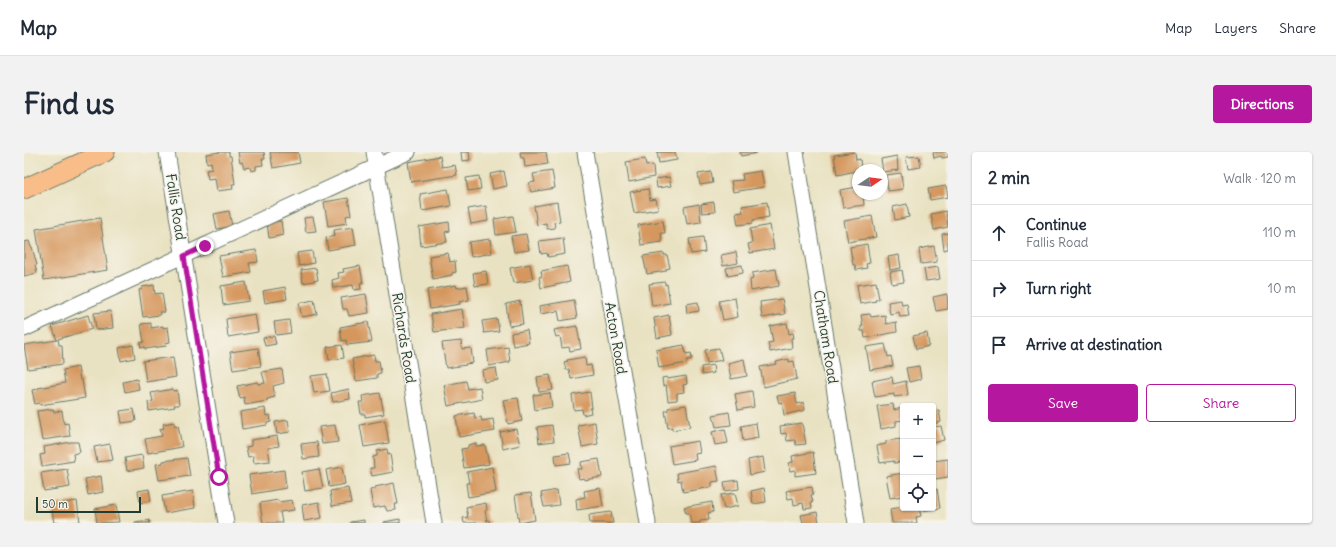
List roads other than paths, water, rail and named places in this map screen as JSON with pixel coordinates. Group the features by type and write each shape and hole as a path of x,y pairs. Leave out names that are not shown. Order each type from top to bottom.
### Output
{"main road":[{"path":"24,189 86,156 105,152"}],"street":[{"name":"Fallis Road","path":"167,152 226,523"},
{"path":"24,329 184,256 376,159 408,152"},
{"name":"Acton Road","path":"585,152 648,523"},
{"name":"Chatham Road","path":"796,152 856,523"},
{"name":"Richards Road","path":"376,159 434,523"}]}
